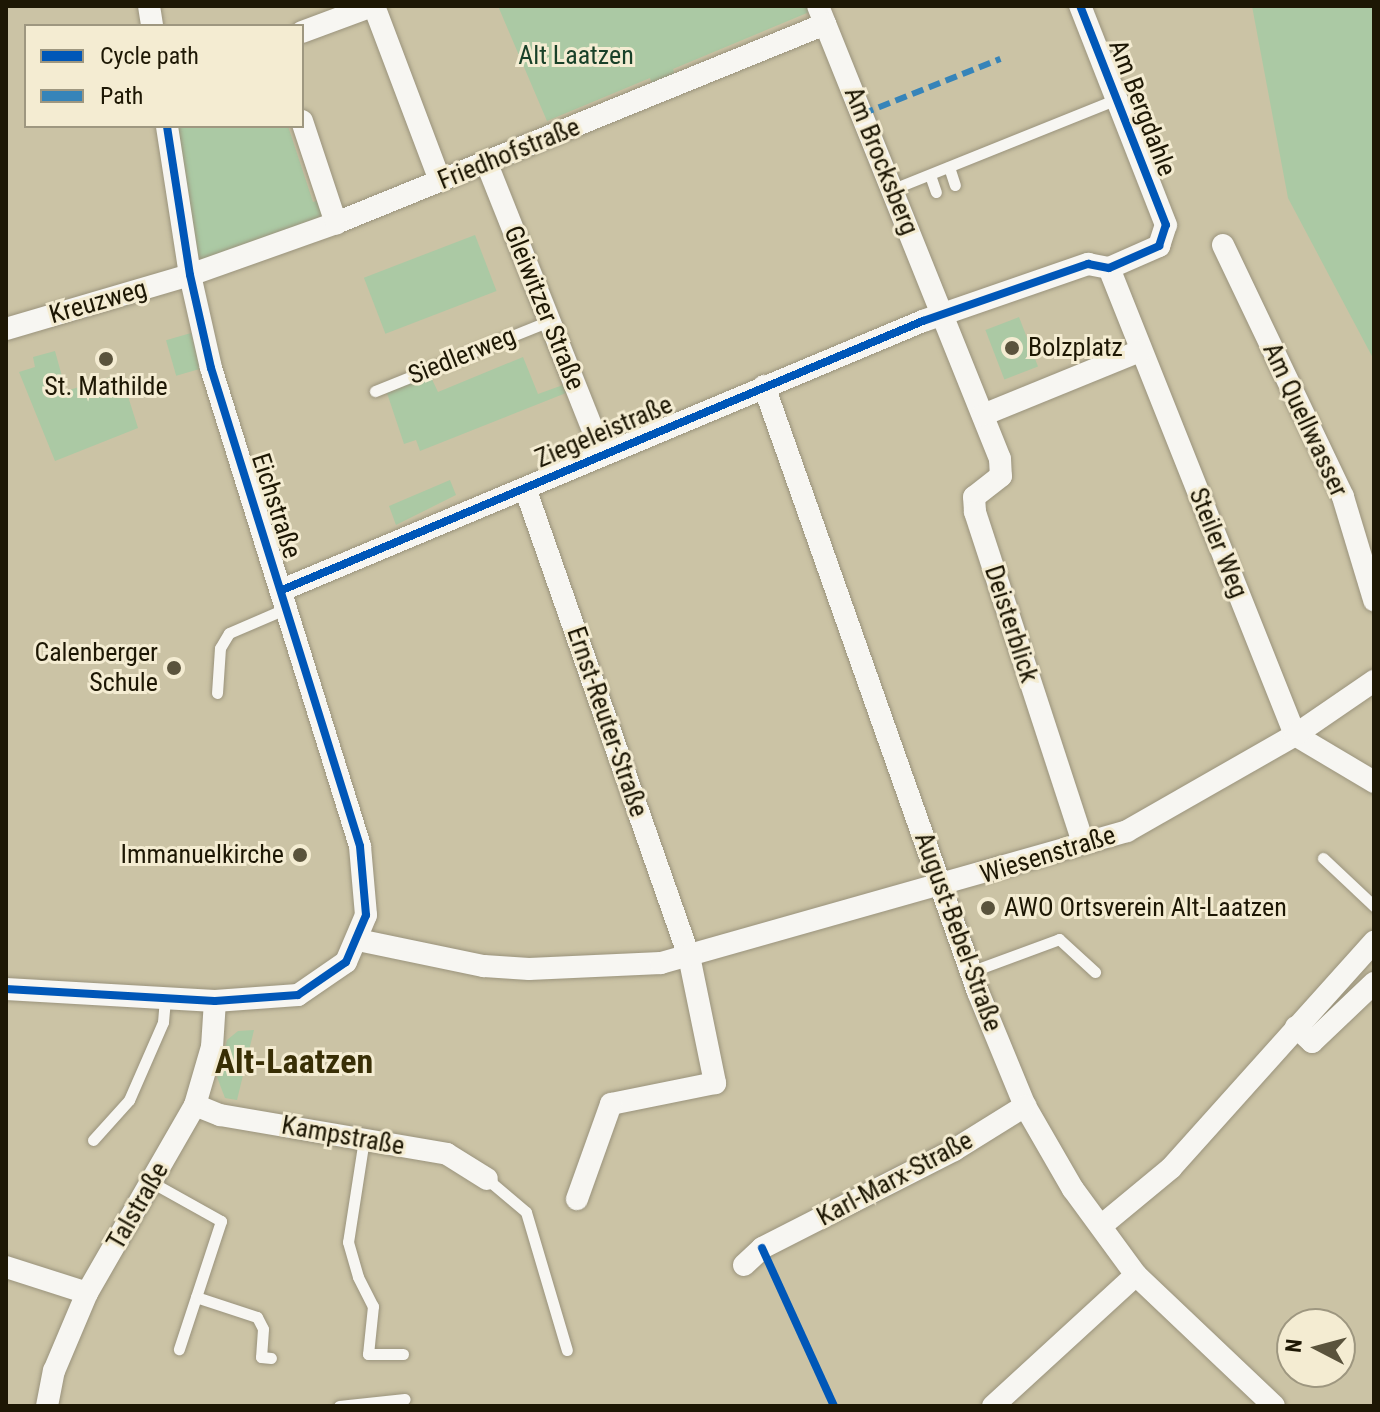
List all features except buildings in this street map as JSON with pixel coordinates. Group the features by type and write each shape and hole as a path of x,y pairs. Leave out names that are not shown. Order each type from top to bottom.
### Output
{"street":[{"path":"304,31 373,6 440,181"},
{"name":"Am Bergdahle","path":"1080,6 1166,225 1159,246 1109,268"},
{"name":"Friedhofstraße","path":"190,275 336,223 487,164 822,15"},
{"name":"Am Brocksberg","path":"822,15 983,415"},
{"path":"304,127 336,223"},
{"name":"Eichstraße","path":"167,128 190,275 211,368 360,846 367,886 366,915 358,940"},
{"name":"Gleiwitzer Straße","path":"487,164 602,453"},
{"name":"Am Quellwasser","path":"1223,245 1343,497 1374,600"},
{"name":"Ziegeleistraße","path":"285,599 602,453 764,386 1088,264 1109,268"},
{"name":"Steiler Weg","path":"1109,268 1295,735"},
{"name":"Kreuzweg","path":"6,329 190,275"},
{"path":"983,415 1140,351"},
{"name":"August-Bebel-Straße","path":"764,386 970,972 1025,1106 1136,1275 1274,1406"},
{"name":"Deisterblick","path":"983,415 1001,476 974,497 975,512 1083,843"},
{"name":"Ernst-Reuter-Straße","path":"525,488 689,956"},
{"name":"Wiesenstraße","path":"358,940 484,966 529,969 661,963 689,956 940,888 1166,813 1295,735 1374,681"},
{"path":"1295,735 1374,782"},
{"path":"6,989 215,1001 298,995 346,962 358,940"},
{"path":"1101,1226 1171,1168 1374,942"},
{"path":"577,1199 611,1104 715,1083 689,956"},
{"path":"1296,1027 1312,1042 1374,983"},
{"name":"Talstraße","path":"47,1406 54,1371 87,1293 153,1183 195,1105 212,1047 215,1001"},
{"name":"Kampstraße","path":"195,1105 220,1115 447,1154 487,1179"},
{"name":"Karl-Marx-Straße","path":"744,1265 762,1248 954,1150 1025,1106"},
{"path":"6,1267 87,1293"},
{"path":"993,1406 1136,1275"}],"lane":[{"path":"893,189 1117,99"},
{"path":"949,167 955,185"},
{"path":"930,175 936,192"},
{"name":"Siedlerweg","path":"375,391 549,321"},
{"path":"217,693 220,648 229,633 285,599"},
{"path":"1323,858 1374,906"},
{"path":"970,972 1059,939 1095,972"},
{"path":"93,1140 129,1100 163,1022 165,999"},
{"path":"364,1139 348,1242 358,1277 373,1306 368,1354 403,1354"},
{"path":"487,1179 526,1212 567,1350"},
{"path":"153,1183 221,1221 179,1349"},
{"path":"196,1297 257,1317 263,1329 261,1357 271,1358"},
{"path":"339,1406 405,1399"}],"green space":[{"name":"Alt Laatzen","path":"498,6 819,8 673,69 678,85 656,94 650,78 547,121"},
{"path":"1252,6 1374,6 1374,360 1288,198"},
{"path":"173,128 289,128 313,202 326,198 333,218 193,272"},
{"path":"475,235 497,291 385,334 364,278"},
{"name":"Bolzplatz","path":"1019,317 1038,366 1004,379 985,330"},
{"path":"191,333 201,369 176,376 166,340"},
{"path":"55,351 66,391 121,374 138,428 55,461 19,372 35,367 33,357"},
{"path":"523,357 538,394 563,385 566,393 420,451 416,440 404,444 386,390 429,373 438,392"},
{"path":"450,480 456,495 396,525 389,506"},
{"path":"254,1030 237,1100 225,1098 217,1077 227,1040 238,1031"}],"marked path":[{"path":"862,114 1000,59"}],"cycle path":[{"path":"282,590 923,321 1088,264 1109,268 1159,246 1166,225 1080,6"},
{"path":"6,989 215,1001 298,995 346,962 366,915 360,846 211,368 190,275 167,128"},
{"path":"762,1248 834,1406"}],"place":[{"name":"Bolzplatz","path":"1012,348"},
{"name":"St. Mathilde","path":"106,359"},
{"name":"Calenberger Schule","path":"174,668"},
{"name":"Immanuelkirche","path":"300,855"},
{"name":"AWO Ortsverein Alt-Laatzen","path":"988,908"}],"district":[{"name":"Alt-Laatzen","path":"294,1062"}]}
